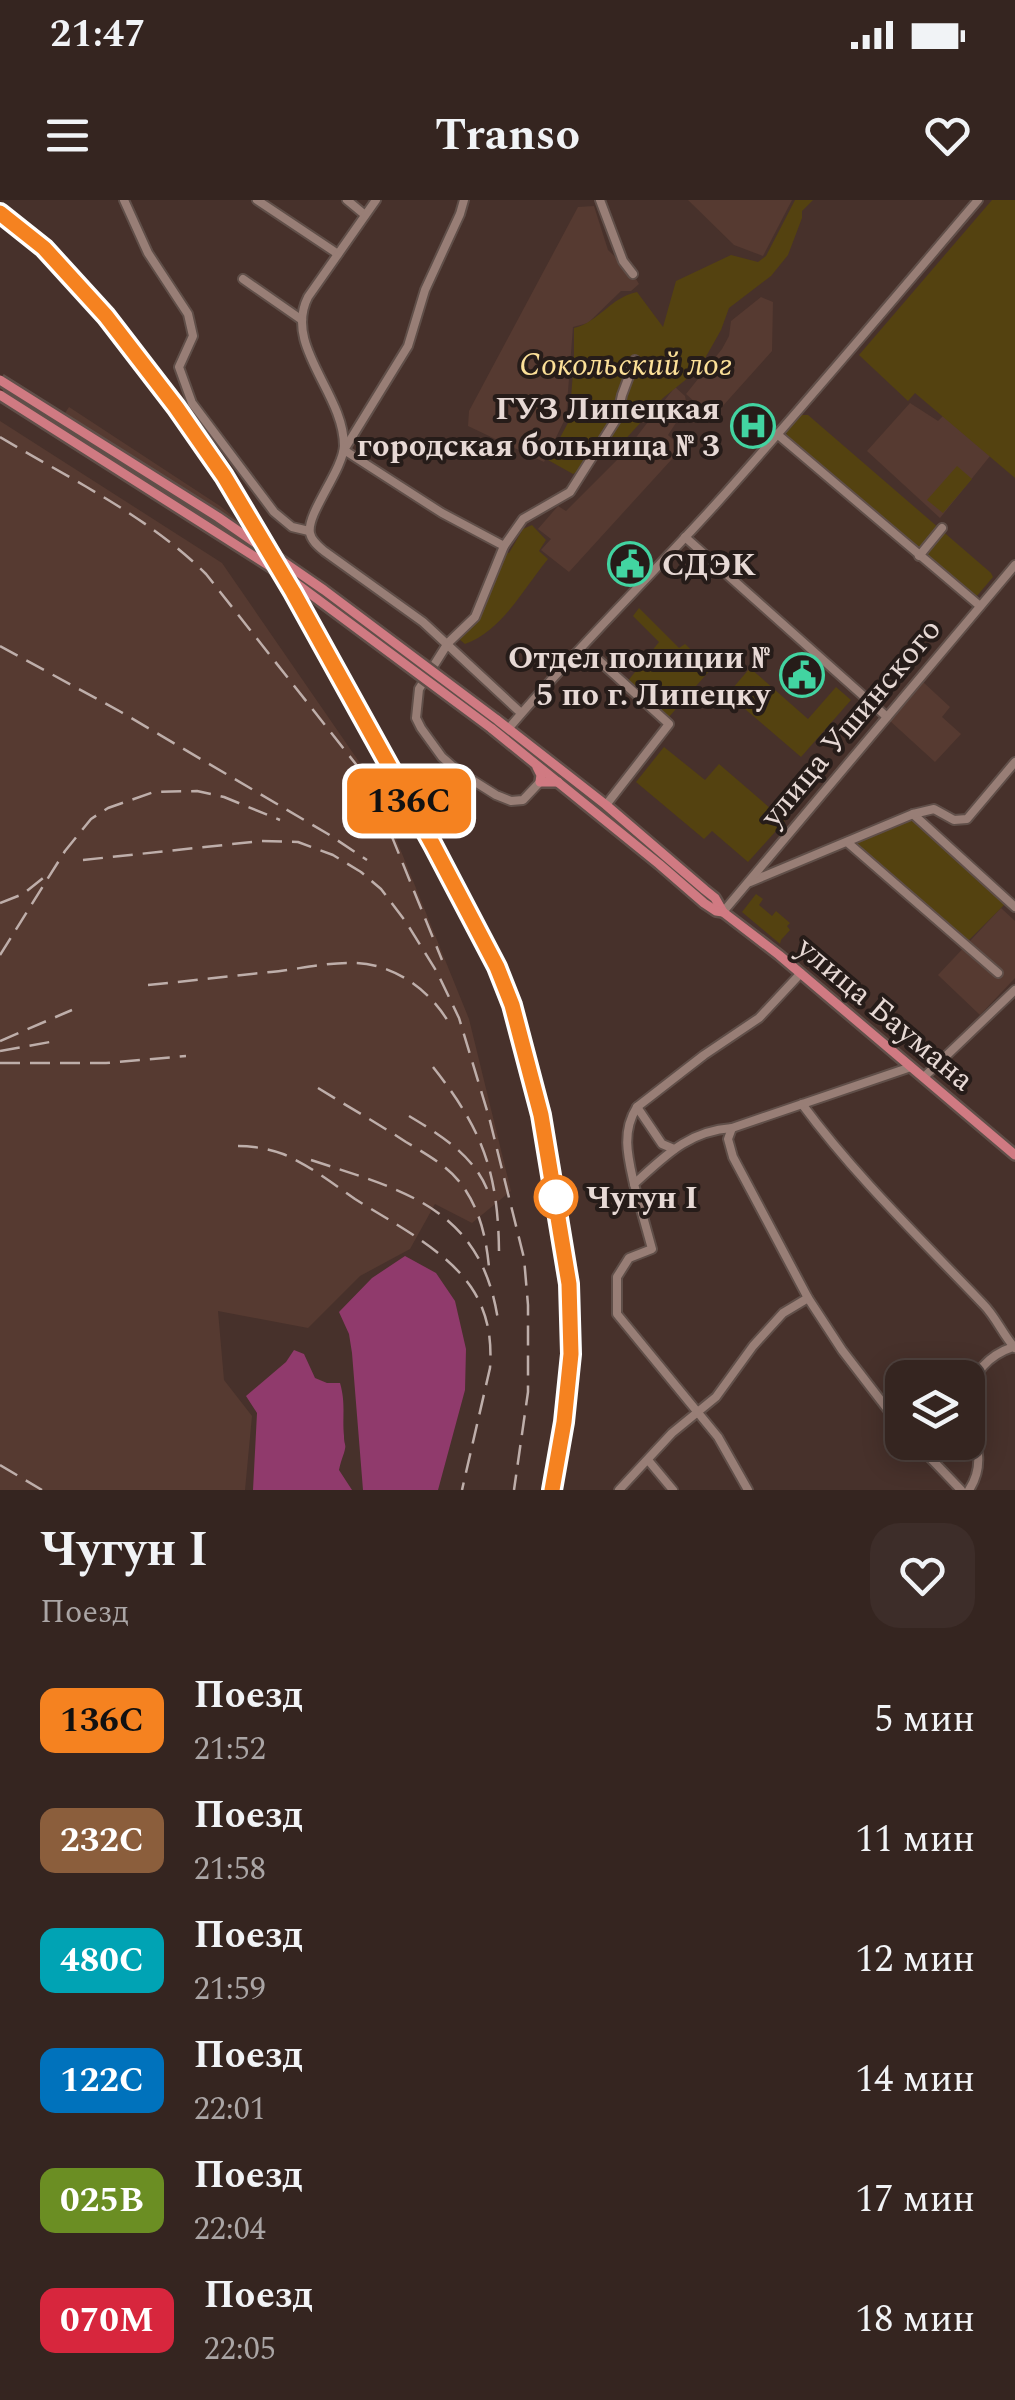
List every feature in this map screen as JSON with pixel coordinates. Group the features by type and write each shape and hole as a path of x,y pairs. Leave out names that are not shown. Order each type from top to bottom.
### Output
{"main road":[{"path":"0,380 294,569 494,723 529,758 704,904 723,912 715,898 509,728 494,723 293,581 0,395"},
{"path":"529,758 541,775 540,782 558,782"},
{"name":"улица Баумана","path":"723,912 1015,1155"}],"street":[{"path":"124,200 148,253 188,314 193,336 179,368 192,404 274,512 292,527 309,531"},
{"path":"257,200 338,254"},
{"path":"346,200 366,215"},
{"path":"344,450 334,402 301,329 302,309 376,200"},
{"path":"464,200 426,290 408,346 344,450 309,531 324,551 448,643 521,713"},
{"path":"600,200 623,261 633,274"},
{"path":"509,728 777,434 978,200"},
{"path":"243,279 302,320"},
{"path":"540,782 523,800 511,801 496,796 458,771 432,745 416,718 419,689 448,643 475,617 504,546 523,519 570,492 618,418 636,360"},
{"path":"777,434 980,606"},
{"path":"344,450 442,513 504,546"},
{"path":"919,556 942,528"},
{"path":"685,537 887,717"},
{"name":"улица Ушинского","path":"723,912 1015,565"},
{"path":"595,657 670,724 606,805"},
{"path":"746,884 913,814 934,809 954,820 967,818 1015,762"},
{"path":"913,814 1015,907"},
{"path":"846,842 998,972"},
{"path":"748,1490 718,1438 617,1314 617,1278 630,1258 652,1249 626,1146 630,1118 637,1107 759,1018 801,974"},
{"path":"924,1077 1015,990"},
{"path":"1003,1000 1015,1009"},
{"path":"634,1184 674,1149 704,1132 732,1128 911,1067"},
{"path":"802,1104 832,1144 938,1260 988,1308 1014,1347 996,1353 985,1365"},
{"path":"637,1107 662,1144 674,1149"},
{"path":"732,1128 728,1139 734,1157 808,1298 885,1406"},
{"path":"619,1490 672,1434 716,1397 753,1346 783,1314 808,1298"},
{"path":"648,1460 674,1490"},
{"path":"932,1460 961,1490"},
{"path":"969,1490 980,1470 979,1460"}],"shaded area":[{"path":"688,200 792,200 763,256 734,245"},
{"path":"594,206 608,250 639,284 631,291 621,291 588,323 573,327 566,417 544,462 468,426 469,411 578,207"},
{"path":"761,297 773,302 772,351 712,418 686,394 722,349 731,321"},
{"path":"675,387 685,396 687,406 668,435 682,448 569,572 541,550 551,539 538,529 558,506 566,511 624,453"},
{"path":"910,403 938,421 943,416 990,456 940,518 867,451"},
{"path":"69,407 220,506 324,590 436,664 421,676 363,632 55,428"},
{"path":"0,421 222,563 373,782 469,1019 511,1191 472,1223 435,1204 410,1249 360,1276 308,1328 218,1311 224,1380 252,1416 245,1490 0,1490"},
{"path":"923,682 950,707 942,717 961,734 935,762 889,720"},
{"path":"1001,908 1015,921 1015,978 980,1015 938,975"},
{"path":"405,1256 436,1273 455,1301 466,1349 465,1390 438,1490 363,1490 352,1353 339,1312 372,1278"},
{"path":"294,1350 304,1354 315,1378 340,1383 345,1446 339,1470 352,1490 253,1490 257,1413 246,1396 286,1362"}],"green space":[{"name":"Сокольский лог","path":"795,200 813,200 802,211 788,255 771,276 729,308 699,369 663,398 621,444 573,474 548,460 569,421 574,328 637,292 663,327 676,281 731,255 758,262 766,256"},
{"path":"992,200 1015,200 1015,478 915,393 908,401 859,355"},
{"path":"801,415 808,415 991,573 993,577 976,597 788,439 786,432"},
{"path":"957,466 972,479 943,513 927,500"},
{"path":"532,525 546,540 539,551 548,559 501,619 465,644 459,639 461,634 478,618 504,552 509,553 523,529"},
{"path":"639,608 679,648 685,644 711,669 668,718 627,682 659,642 633,616"},
{"path":"750,668 808,719 836,687 851,700 801,757 745,709 749,704 732,689"},
{"path":"664,747 705,780 719,764 785,821 748,862 712,831 704,839 636,782"},
{"path":"913,820 1007,902 966,943 853,843"},
{"path":"756,894 763,899 759,905 772,916 776,911 790,923 790,930 780,944 742,912"}],"railway":[{"path":"0,213 44,248 106,316 224,476 293,592 497,967 512,1005 541,1115 569,1284 571,1354 552,1490"},
{"path":"0,437 134,516 206,574 366,777 442,960"},
{"path":"0,646 121,712 367,860"},
{"path":"0,955 65,851 91,819 108,808 154,792 197,791 224,797 280,820"},
{"path":"83,860 261,841 298,842 333,855 361,872 381,889 406,922 459,1018 489,1117 524,1258 528,1392 514,1490"},
{"path":"0,903 23,894 43,878"},
{"path":"148,985 355,963 383,968 409,981 432,1000 449,1023"},
{"path":"0,1041 72,1010"},
{"path":"0,1051 50,1042"},
{"path":"0,1063 106,1063 186,1056"},
{"path":"433,1067 464,1111 484,1152 495,1197 499,1251"},
{"path":"318,1088 429,1156 456,1178 478,1214 489,1267"},
{"path":"409,1116 464,1156 487,1189"},
{"path":"238,1146 293,1158 433,1249 471,1287 488,1326 490,1368 462,1490"},
{"path":"311,1160 407,1195 456,1228 475,1252 489,1282 498,1320"},
{"path":"0,1465 42,1490"}],"train":[{"name":"136С","path":"0,213 44,248 106,316 224,476 293,592 497,967 512,1005 541,1115 569,1284 571,1354 552,1490"}],"place":[{"name":"ГУЗ Липецкая городская больница № 3","path":"753,426"},
{"name":"СДЭК","path":"630,564"},
{"name":"Отдел полиции № 5 по г. Липецку","path":"802,675"},
{"name":"Чугун I","path":"556,1197"}]}
